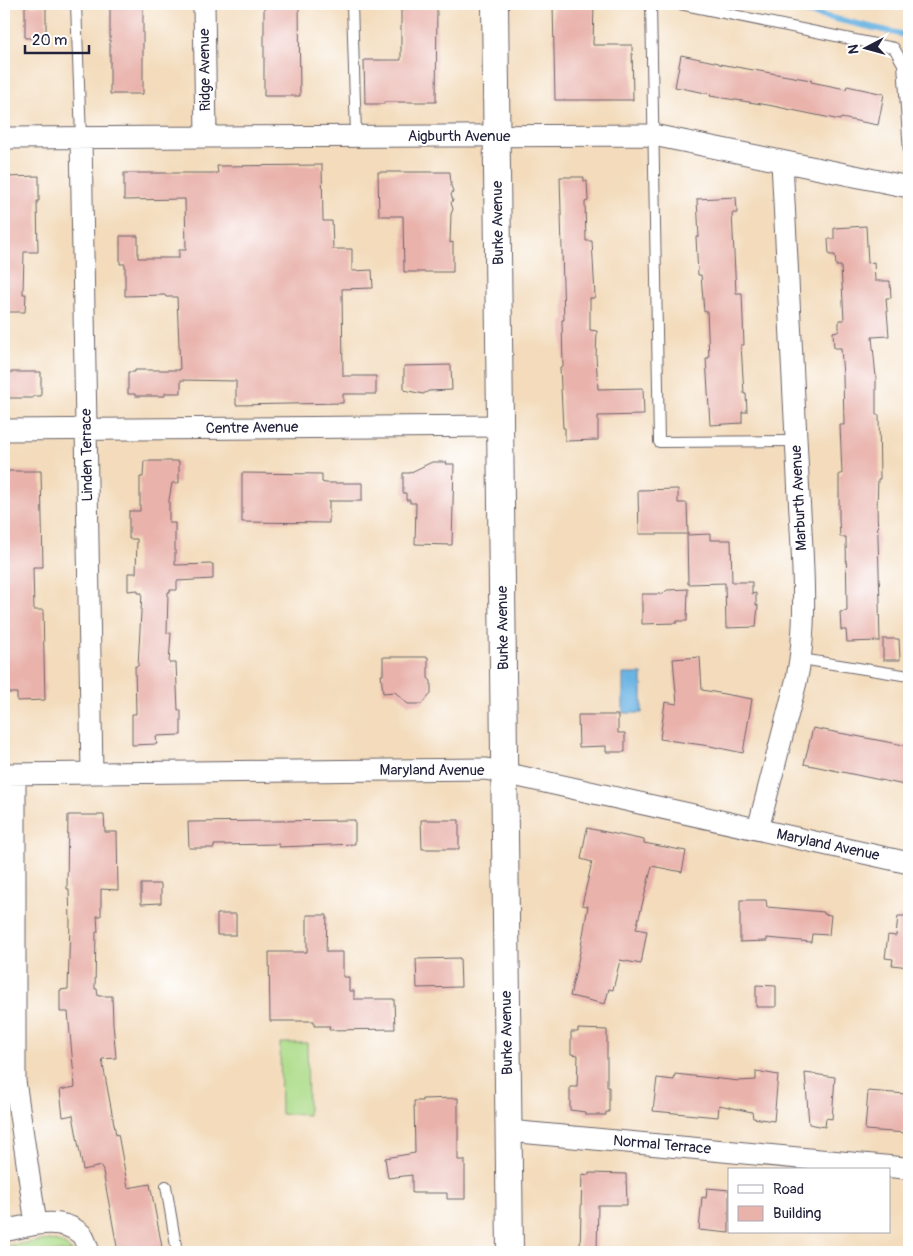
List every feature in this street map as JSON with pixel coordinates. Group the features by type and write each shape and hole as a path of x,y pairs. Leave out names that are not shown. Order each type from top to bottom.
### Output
{"street":[{"name":"Ridge Avenue","path":"204,4 206,137"},
{"name":"Burke Avenue","path":"495,4 510,1252"},
{"name":"Aigburth Avenue","path":"4,138 653,135 909,187"},
{"name":"Linden Terrace","path":"81,138 92,773"},
{"name":"Marburth Avenue","path":"758,829 801,659 803,620 802,560 782,162"},
{"name":"Centre Avenue","path":"4,430 500,426"},
{"name":"Maryland Avenue","path":"10,774 486,769 909,863"},
{"path":"10,774 10,996 15,1081 36,1224"},
{"name":"Normal Terrace","path":"509,1131 905,1168"},
{"path":"4,1231 36,1224 60,1223 82,1235 89,1252"}],"lane":[{"path":"76,4 81,138"},
{"path":"352,4 356,136"},
{"path":"651,4 659,442 796,441"},
{"path":"680,4 894,48 903,64 909,152"},
{"path":"801,659 909,676"},
{"path":"166,1186 177,1252"}],"green space":[{"path":"280,1043 307,1043 308,1115 281,1114"},
{"path":"50,1240 64,1244 72,1252 4,1252 4,1246"}],"water":[{"path":"623,674 642,674 642,713 623,713"}],"building":[{"path":"110,4 143,4 143,94 110,94"},
{"path":"264,4 299,4 300,96 264,96"},
{"path":"553,4 594,4 593,45 632,45 633,100 555,100"},
{"path":"25,6 46,6 46,38 25,38"},
{"path":"401,8 437,8 436,102 365,104 364,60 401,60"},
{"path":"681,55 719,64 811,80 811,82 846,89 847,86 884,94 878,125 841,118 840,120 768,105 710,96 711,94 675,87"},
{"path":"322,165 323,221 332,221 333,249 352,249 352,271 372,270 373,288 342,289 343,376 376,376 376,394 343,394 343,403 236,405 236,381 181,380 181,393 165,393 165,396 135,396 135,394 128,394 128,372 135,372 135,370 180,370 177,297 166,297 165,295 125,296 125,264 120,264 120,236 138,236 138,258 179,258 179,250 186,250 185,199 124,200 124,173 218,173 217,166"},
{"path":"378,172 450,172 453,191 451,195 453,209 451,214 450,243 453,242 453,272 404,272 403,216 379,216"},
{"path":"39,176 39,201 37,201 38,252 24,252 23,294 26,294 25,312 4,312 4,177"},
{"path":"560,177 584,177 584,181 587,181 588,201 585,202 586,241 592,241 595,296 590,298 590,330 597,331 598,389 643,388 644,415 598,416 598,440 565,441 565,428 563,428 560,367 563,367 562,320 564,320"},
{"path":"736,197 737,213 732,213 736,293 742,293 744,345 741,345 747,412 742,412 742,423 710,425 706,358 709,358 707,311 704,312 701,275 698,275 697,199"},
{"path":"866,226 868,263 874,262 875,281 890,281 891,298 886,298 889,336 872,337 876,377 876,415 879,415 880,479 878,479 877,507 880,641 847,642 846,630 841,630 840,612 847,611 846,537 840,537 839,520 839,474 842,474 840,425 844,425 843,375 841,348 834,348 833,332 839,331 839,320 844,320 841,266 836,266 835,255 829,255 828,239 834,239 834,228"},
{"path":"451,365 452,390 429,391 423,394 404,390 404,366"},
{"path":"4,372 41,372 41,396 33,396 33,398 4,398"},
{"path":"144,461 179,461 179,483 172,483 169,500 169,523 175,523 175,565 213,564 213,579 177,581 177,590 170,590 168,592 167,633 171,633 169,663 176,663 178,710 181,710 181,735 156,736 157,744 132,745 132,714 136,714 135,666 138,666 142,593 138,593 138,590 128,591 128,573 136,573 137,539 129,539 129,511 140,511 140,477 143,477"},
{"path":"432,462 454,464 452,545 415,544 416,503 410,503 410,500 406,500 406,493 403,493 403,473 409,473"},
{"path":"4,471 41,471 43,567 33,567 34,610 43,610 45,700 17,701 17,693 4,693 4,662 6,662"},
{"path":"242,473 322,474 322,482 325,483 362,483 362,501 329,501 329,523 242,522"},
{"path":"678,489 678,503 687,503 688,534 639,534 638,490"},
{"path":"710,534 710,540 731,540 732,582 752,582 752,594 756,593 756,605 758,605 756,627 726,628 725,583 688,584 687,535"},
{"path":"688,589 687,621 642,624 642,594 663,594 667,590"},
{"path":"883,639 899,639 900,660 883,660"},
{"path":"383,657 428,657 428,678 431,681 431,694 422,704 408,704 395,692 383,693 381,675 383,675"},
{"path":"700,657 702,690 752,699 743,753 660,739 665,702 677,704 673,659"},
{"path":"578,715 618,715 618,733 625,733 625,752 606,752 606,746 579,747"},
{"path":"813,728 909,746 909,786 804,764"},
{"path":"68,815 104,815 105,832 117,832 118,890 101,889 101,916 97,916 95,989 97,989 98,996 112,996 116,1058 102,1059 128,1188 150,1184 163,1252 118,1252 102,1166 83,1170 73,1115 63,1117 60,1090 75,1087 68,1012 60,1012 60,990 68,989 70,922 69,889 67,889"},
{"path":"355,820 355,844 279,847 279,844 214,845 214,848 189,848 188,822"},
{"path":"421,820 459,820 459,849 422,849"},
{"path":"587,828 644,840 644,843 686,851 682,872 652,866 636,929 647,931 641,964 620,960 613,990 609,989 605,1004 570,996 588,906 582,905 592,862 581,859"},
{"path":"141,884 161,884 161,903 141,904"},
{"path":"740,900 766,900 767,907 824,912 824,914 831,915 829,935 812,934 811,942 767,938 767,941 740,942"},
{"path":"217,914 236,914 236,935 217,935"},
{"path":"307,915 327,915 326,952 343,952 343,977 349,977 349,991 354,991 354,999 394,999 395,1029 329,1030 330,1026 314,1026 314,1021 270,1021 269,952 307,952"},
{"path":"898,916 909,916 909,967 892,965 893,959 885,958 888,935 896,936"},
{"path":"460,958 461,987 417,988 416,959"},
{"path":"756,985 776,986 776,1007 756,1007"},
{"path":"578,1029 607,1030 609,1112 606,1112 606,1115 585,1115 585,1112 570,1110 570,1087 577,1087 578,1055 571,1054 571,1032 578,1032"},
{"path":"756,1071 778,1075 774,1121 753,1118 752,1112 719,1105 718,1117 653,1111 657,1078 674,1080 675,1074 739,1081 756,1080"},
{"path":"805,1073 835,1077 832,1119 826,1118 825,1127 809,1124"},
{"path":"868,1091 906,1094 905,1112 908,1112 906,1133 865,1130"},
{"path":"458,1098 458,1160 465,1160 465,1199 447,1199 447,1193 412,1193 412,1175 388,1178 385,1158 415,1153 414,1101"},
{"path":"589,1173 626,1174 627,1205 598,1205 597,1251 580,1249 582,1174 589,1175"},
{"path":"707,1188 728,1190 728,1233 699,1230 702,1197 706,1198"}],"waterway":[{"path":"771,4 909,36"}]}
